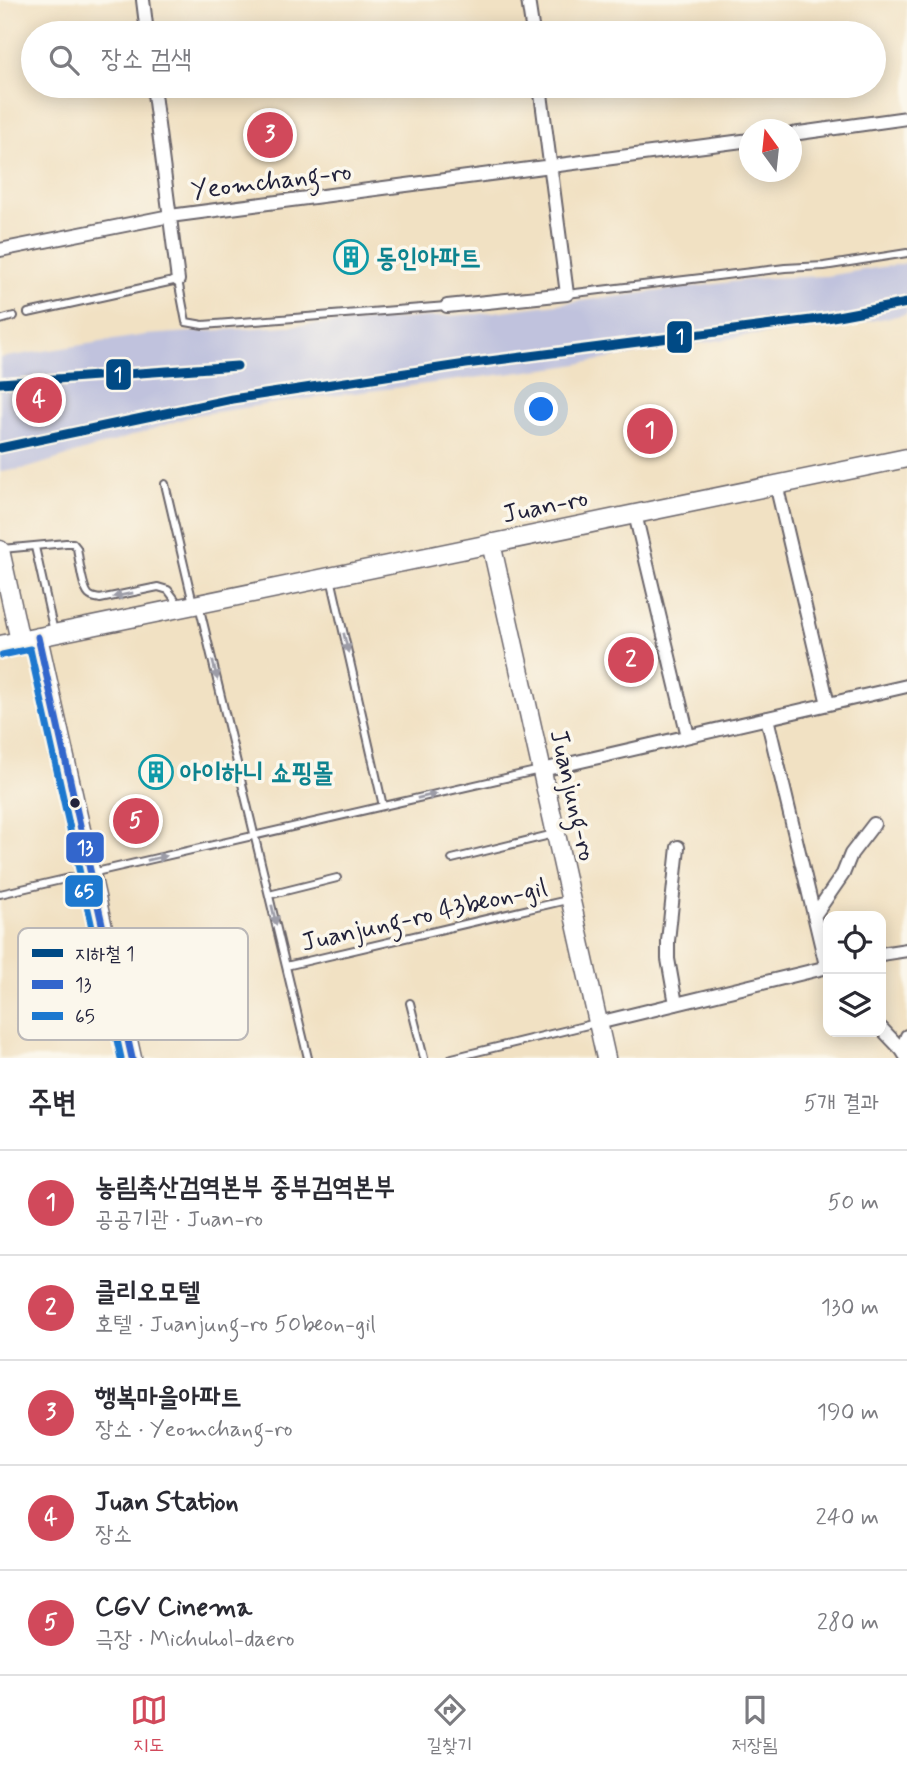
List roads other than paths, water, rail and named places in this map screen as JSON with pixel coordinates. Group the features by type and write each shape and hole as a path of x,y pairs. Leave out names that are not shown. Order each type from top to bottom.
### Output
{"main road":[{"name":"Juan-ro","path":"0,645 907,458"},
{"name":"Juanjung-ro","path":"491,543 606,1058"},
{"path":"0,550 20,641"},
{"path":"46,635 103,928"},
{"path":"128,1040 132,1058"}],"street":[{"path":"143,0 146,21"},
{"path":"528,0 531,21"},
{"path":"155,98 178,280"},
{"path":"447,306 567,294 541,98"},
{"path":"802,133 907,118"},
{"name":"Yeomchang-ro","path":"0,250 170,216 739,141"},
{"path":"776,485 828,704"},
{"path":"635,514 688,736"},
{"path":"542,770 907,685"},
{"path":"767,718 823,953"},
{"path":"814,916 844,874 851,854 874,824"},
{"path":"676,1004 668,959 678,846"},
{"path":"886,953 907,950"},
{"path":"598,1023 823,968"},
{"path":"886,1034 904,1054"},
{"path":"904,1054 907,1036"}],"lane":[{"path":"567,294 785,268 824,266 907,253"},
{"path":"28,313 178,280 186,322 203,324 447,306"},
{"path":"0,320 14,316"},
{"path":"166,484 191,605 255,835 308,1058"},
{"path":"0,550 73,544 87,593 92,597 100,599 158,587 168,590 191,605"},
{"path":"35,547 46,635"},
{"path":"330,577 383,806"},
{"path":"0,894 542,770"},
{"path":"452,859 556,833"},
{"path":"269,895 337,878"},
{"name":"Juanjung-ro 43beon-gil","path":"286,966 570,899"},
{"path":"410,1003 424,1058"},
{"path":"452,1058 598,1023"}],"metro line":[{"name":"1","path":"0,448 232,399 466,364 827,318 907,303"},
{"name":"1","path":"0,383 237,366"}],"place":[{"name":"행복마을아파트","path":"270,135"},
{"name":"동인아파트","path":"351,257"},
{"name":"Juan Station","path":"39,400"},
{"name":"농림축산검역본부 중부검역본부","path":"650,431"},
{"name":"클리오모텔","path":"631,660"},
{"name":"아이하니 쇼핑몰","path":"156,772"},
{"name":"CGV Cinema","path":"136,821"}]}
